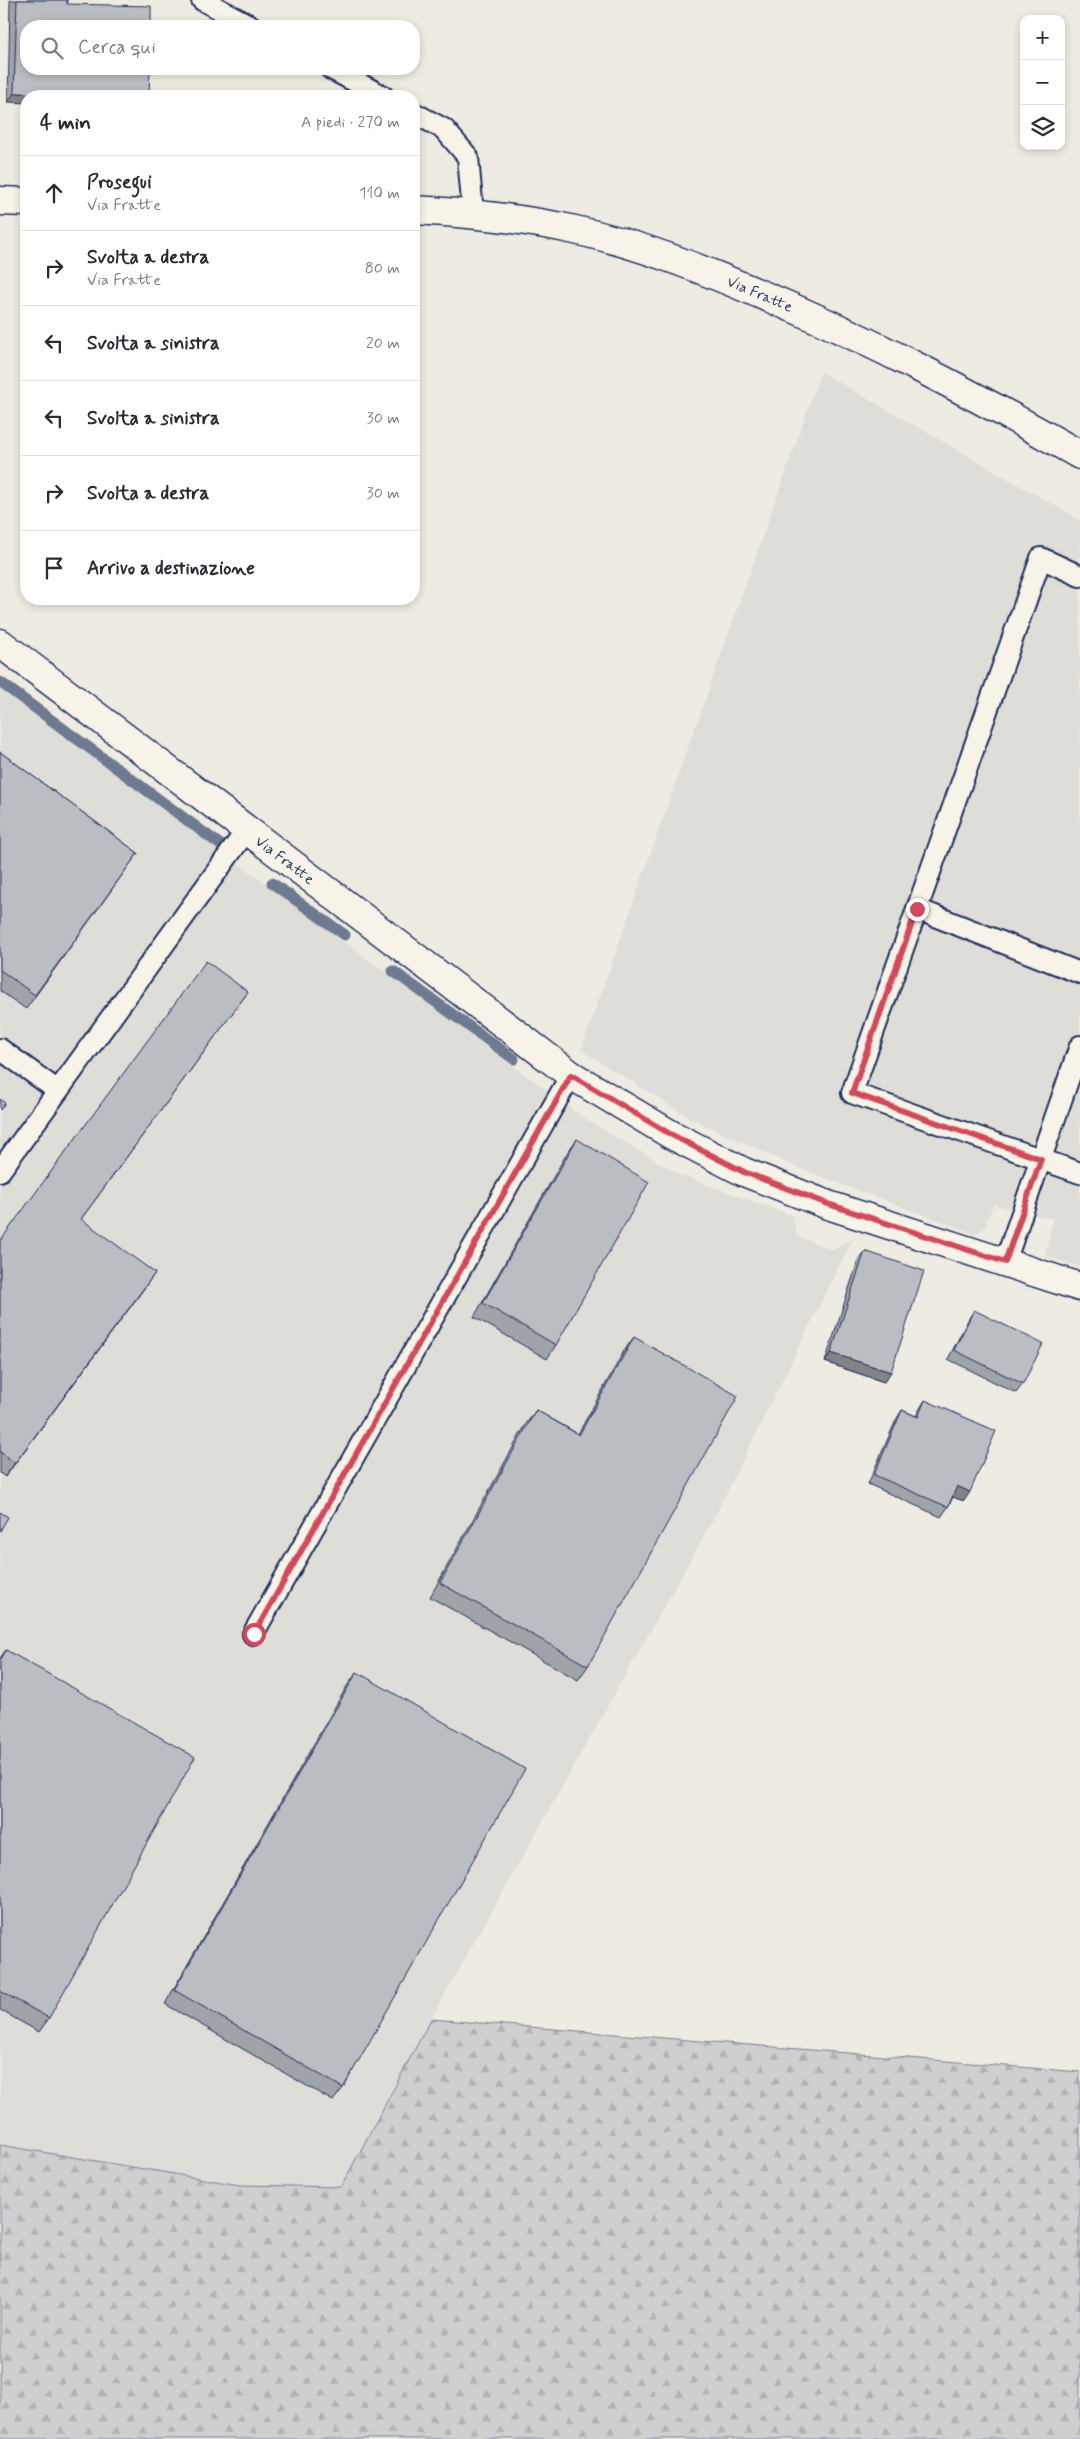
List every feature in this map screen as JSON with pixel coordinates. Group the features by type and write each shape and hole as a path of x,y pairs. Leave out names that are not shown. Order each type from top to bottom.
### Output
{"street":[{"path":"0,201 20,202"},
{"name":"Via Fratte","path":"420,210 473,213 575,230 675,258 838,327 981,399 1080,455"},
{"name":"Via Fratte","path":"0,643 571,1075 670,1134 744,1172 828,1204 1080,1287"}],"lane":[{"path":"202,0 240,20"},
{"path":"343,75 371,90"},
{"path":"420,115 444,128 468,158 473,213"},
{"path":"1080,576 1041,558 852,1093 1080,1173"},
{"path":"0,1171 246,830"},
{"path":"917,909 1080,973"},
{"path":"1005,1262 1080,1046"},
{"path":"0,1049 58,1091"},
{"path":"254,1634 571,1075"}],"shaded area":[{"path":"821,372 1080,520 1080,1267 1045,1256 1053,1219 993,1204 985,1228 975,1234 791,1165 690,1118 581,1050"},
{"path":"0,689 587,1120 680,1175 793,1216 797,1236 833,1250 853,1238 714,1518 431,2019 341,2187 240,2185 0,2145"}],"green space":[{"path":"431,2019 1080,2072 1080,2439 0,2439 0,2145 240,2185 341,2187"}],"building":[{"path":"17,0 67,0 67,4 151,6 151,20 20,20 20,75 150,75 149,90 20,90 20,93 14,93"},
{"path":"0,752 138,853 35,995 0,970"},
{"path":"206,961 248,992 81,1219 155,1273 15,1463 0,1452 0,1241"},
{"path":"0,1099 5,1103 0,1110"},
{"path":"577,1139 649,1182 556,1345 483,1303"},
{"path":"865,1251 924,1271 891,1372 831,1353"},
{"path":"974,1310 1043,1344 1023,1384 954,1350"},
{"path":"634,1337 738,1396 588,1666 440,1583 536,1410 579,1435"},
{"path":"925,1400 996,1431 970,1492 957,1486 948,1507 874,1475 902,1410 918,1417"},
{"path":"0,1512 8,1517 0,1531"},
{"path":"6,1650 195,1757 49,2018 0,1991 0,1661"},
{"path":"357,1672 525,1769 343,2088 174,1990"}],"waterway":[{"path":"0,682 222,846"},
{"path":"272,883 345,935"},
{"path":"393,971 514,1059"}],"route":[{"path":"254,1634 571,1075 670,1134 744,1172 828,1204 1005,1262 1041,1159 852,1093 917,909"}]}
